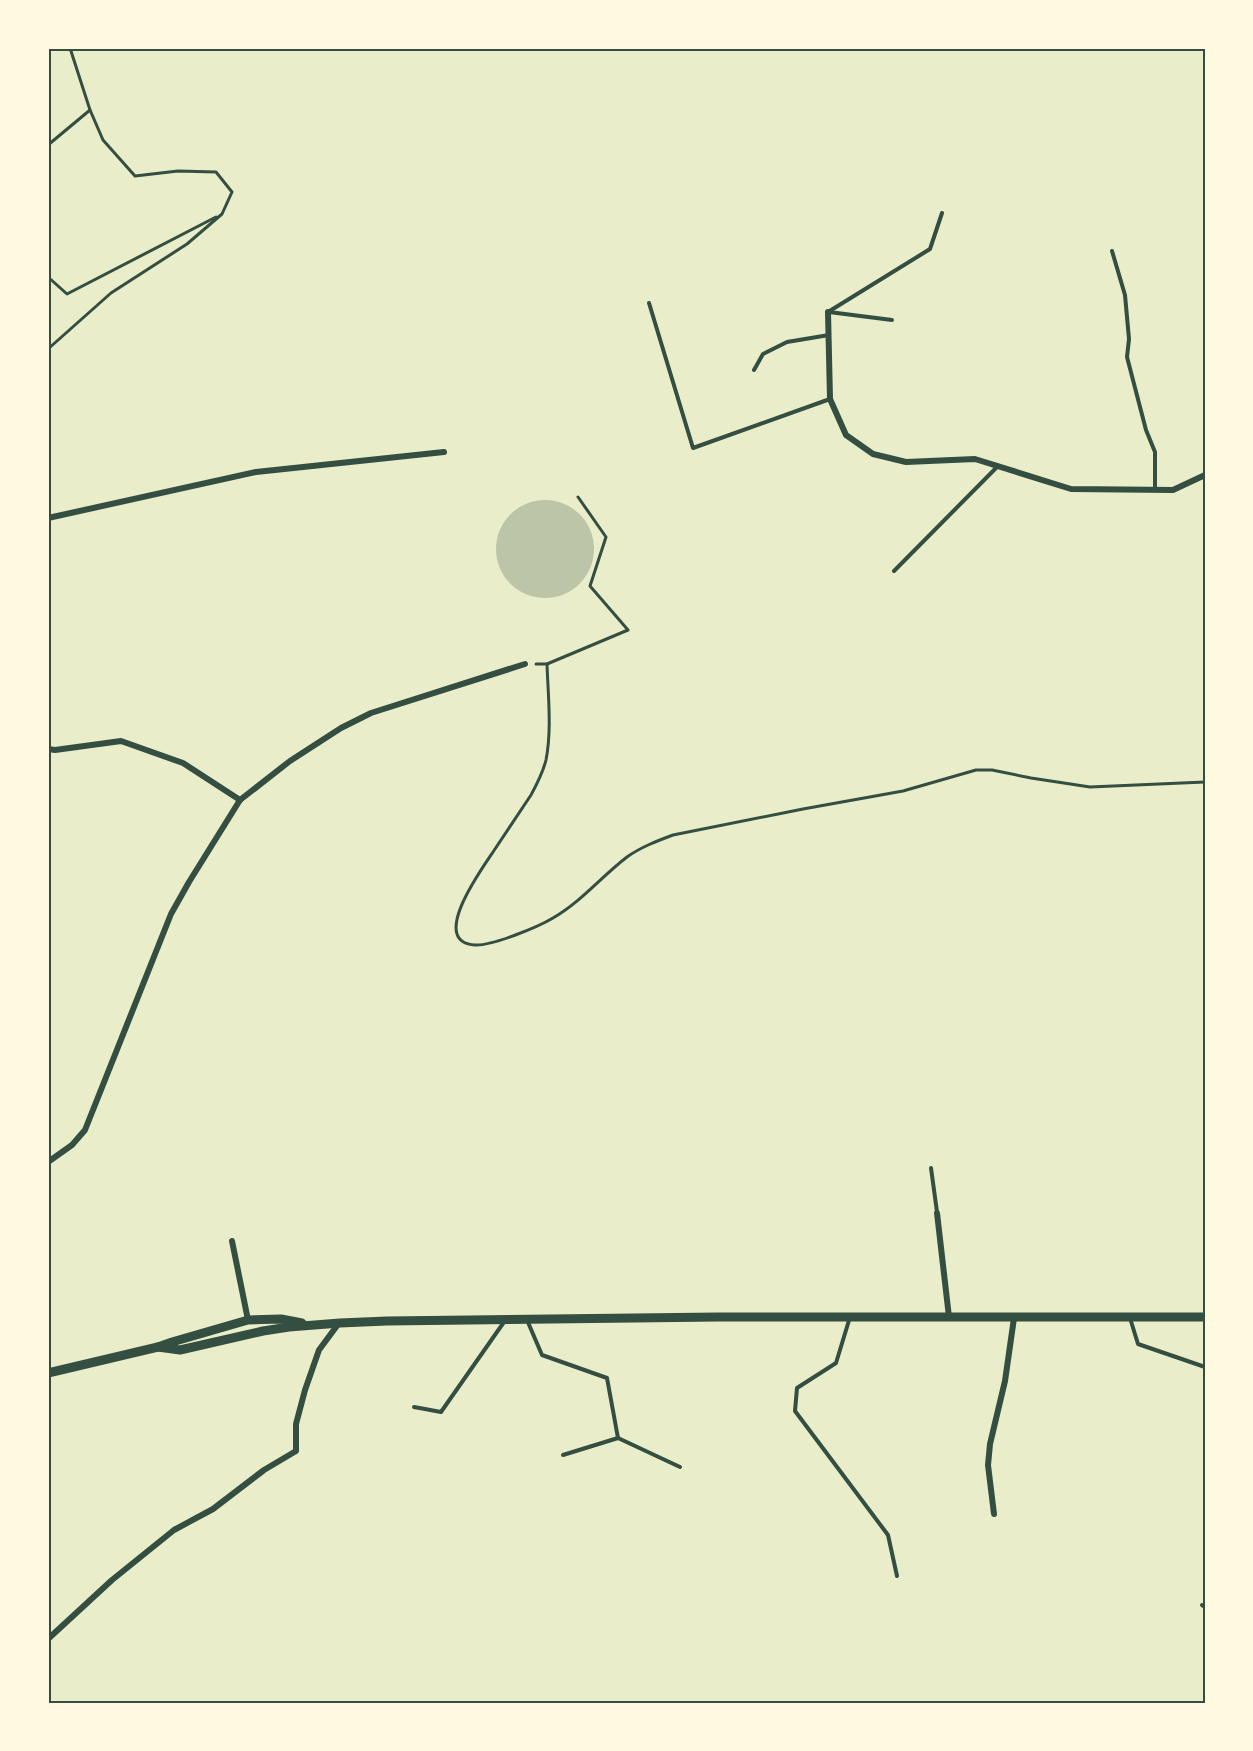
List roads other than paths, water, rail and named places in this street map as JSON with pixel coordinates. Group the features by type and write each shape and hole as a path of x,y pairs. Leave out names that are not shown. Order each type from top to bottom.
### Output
{"street":[{"path":"828,312 830,399 846,435 873,454 906,462 975,459 1071,489 1173,490 1205,475"},
{"path":"48,518 256,472 444,452"},
{"path":"48,1162 72,1145 85,1130 171,914 240,800 290,761 341,728 371,713 525,664"},
{"path":"48,749 121,741 183,763 240,800"},
{"path":"937,1213 949,1317"},
{"path":"232,1241 248,1320"},
{"path":"158,1347 180,1350 263,1331 340,1323 527,1319 1205,1317"},
{"path":"994,1514 988,1465 990,1444 1005,1381 1014,1318"},
{"path":"48,1373 158,1347 248,1320 281,1319 311,1325"},
{"path":"48,1639 112,1580 174,1530 213,1509 264,1470 296,1451 296,1424 305,1390 319,1350 340,1323"}],"lane":[{"path":"828,312 930,249 942,213"},
{"path":"1112,251 1125,295 1129,339 1127,357 1146,430 1155,452 1155,490"},
{"path":"649,303 693,448 830,399"},
{"path":"828,312 892,320"},
{"path":"754,370 763,354 787,342 829,335"},
{"path":"894,571 998,466"},
{"path":"931,1168 937,1213"},
{"path":"850,1317 836,1363 797,1388 795,1411 888,1535 897,1576"},
{"path":"1130,1318 1138,1344 1205,1367"},
{"path":"527,1319 542,1355 607,1378 618,1438"},
{"path":"414,1407 441,1412 505,1320"},
{"path":"563,1455 618,1438 680,1467"}]}
